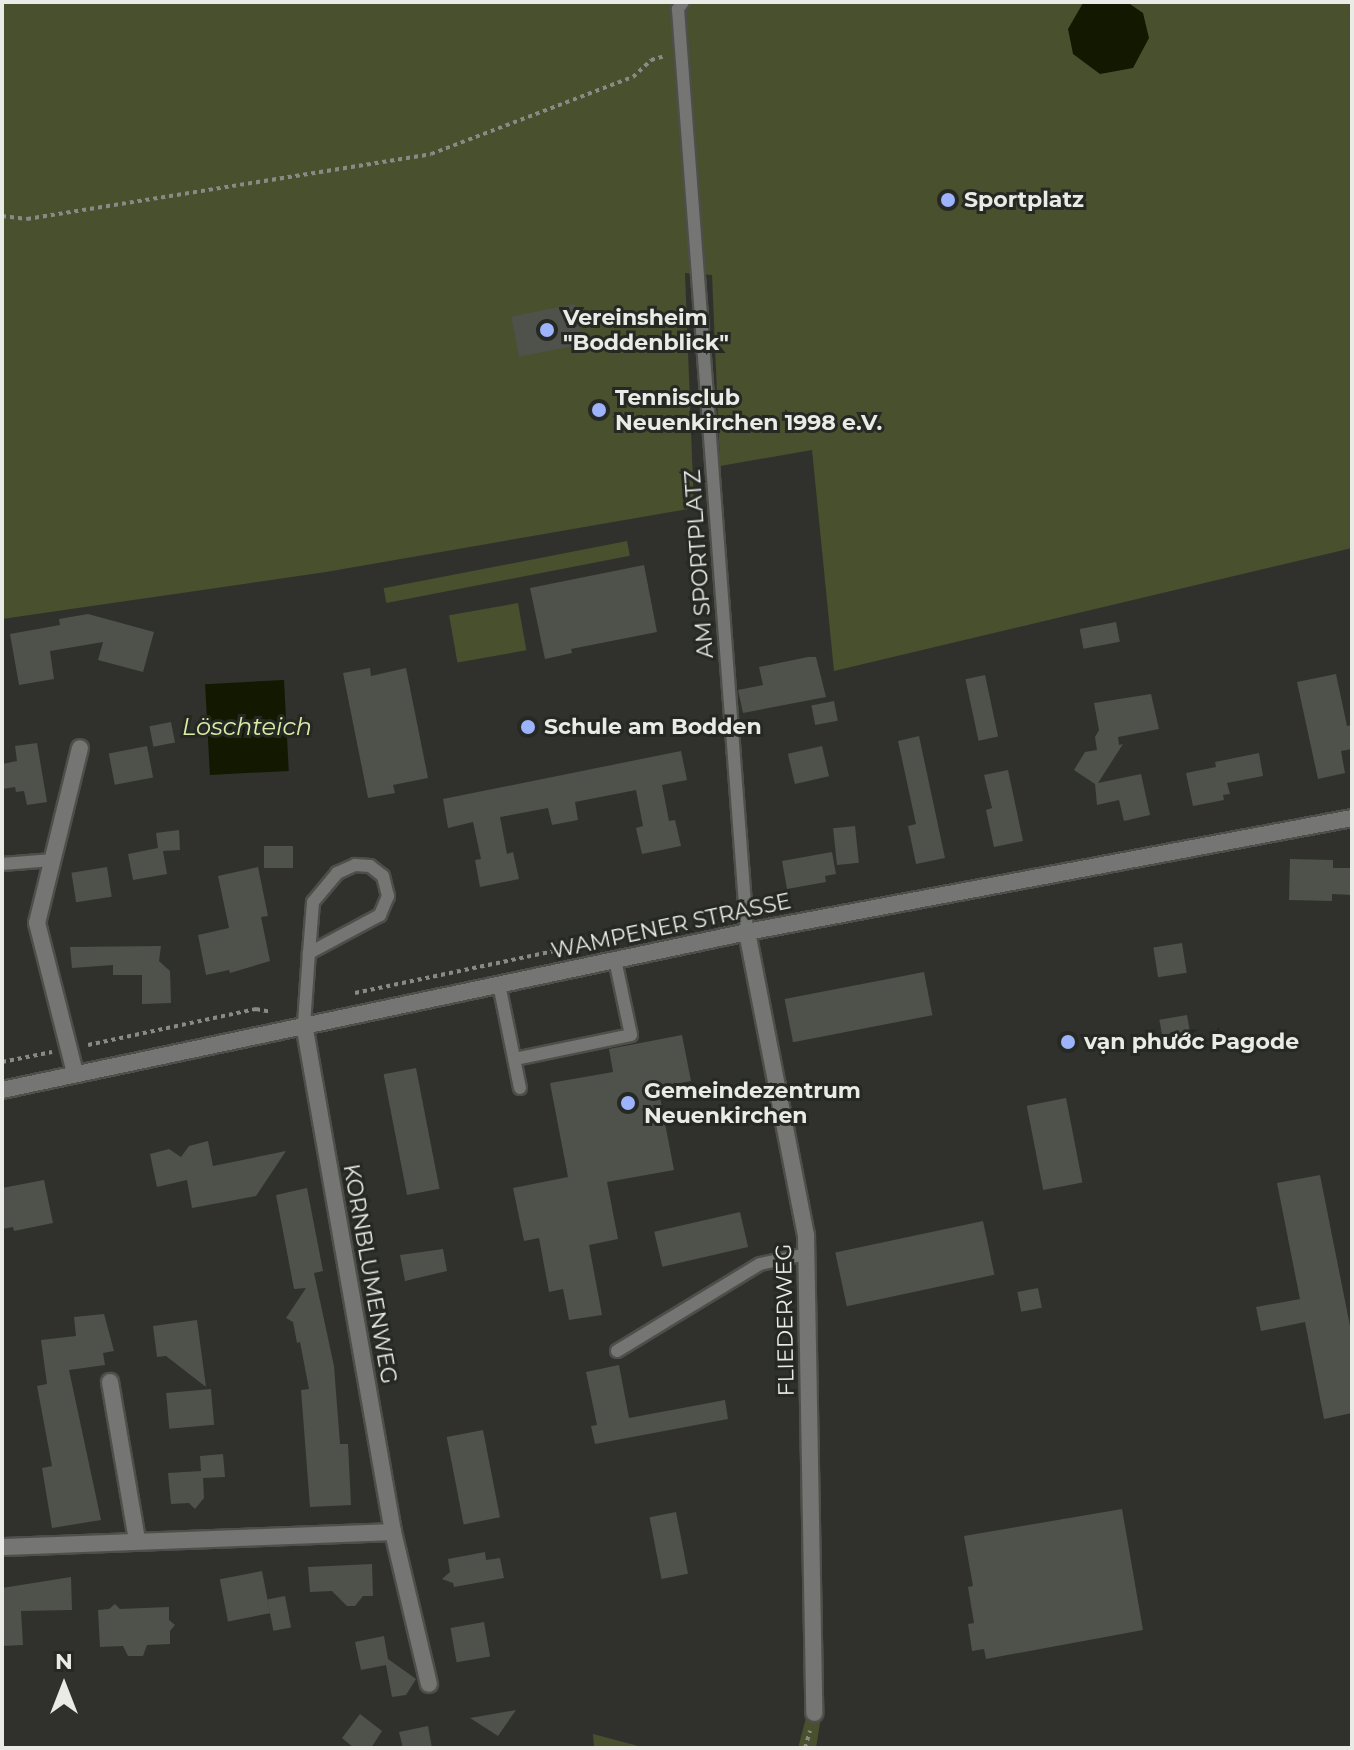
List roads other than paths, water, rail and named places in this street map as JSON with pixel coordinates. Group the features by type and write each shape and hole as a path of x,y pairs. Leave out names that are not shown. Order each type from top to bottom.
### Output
{"street":[{"path":"75,1073 37,923 80,748"},
{"name":"WAMPENER STRASSE","path":"2,1090 75,1073 123,1066 304,1019 1352,818"},
{"name":"FLIEDERWEG","path":"747,932 803,1220 806,1254 814,1713"},
{"name":"KORNBLUMENWEG","path":"304,1019 393,1532 429,1684"},
{"path":"110,1382 137,1540"},
{"path":"2,1547 393,1532"}],"lane":[{"name":"AM SPORTPLATZ","path":"683,2 678,9 747,932"},
{"path":"2,864 53,860"},
{"path":"304,1019 309,953 313,902 337,873 355,865 370,866 383,876 388,896 380,915 309,953"},
{"path":"515,1059 631,1035 615,960"},
{"path":"499,984 520,1088"},
{"path":"617,1351 760,1264 806,1254"}],"water":[{"path":"1127,2 1143,13 1149,38 1133,68 1100,74 1073,54 1068,29 1083,3"},
{"name":"Löschteich","path":"284,680 289,771 210,775 205,684"}],"place":[{"name":"Sportplatz","path":"948,200"},
{"name":"Vereinsheim \"Boddenblick\"","path":"547,330"},
{"name":"Tennisclub Neuenkirchen 1998 e.V.","path":"599,410"},
{"name":"Schule am Bodden","path":"528,727"},
{"name":"vạn phước Pagode","path":"1068,1042"},
{"name":"Gemeindezentrum Neuenkirchen","path":"628,1103"}]}
